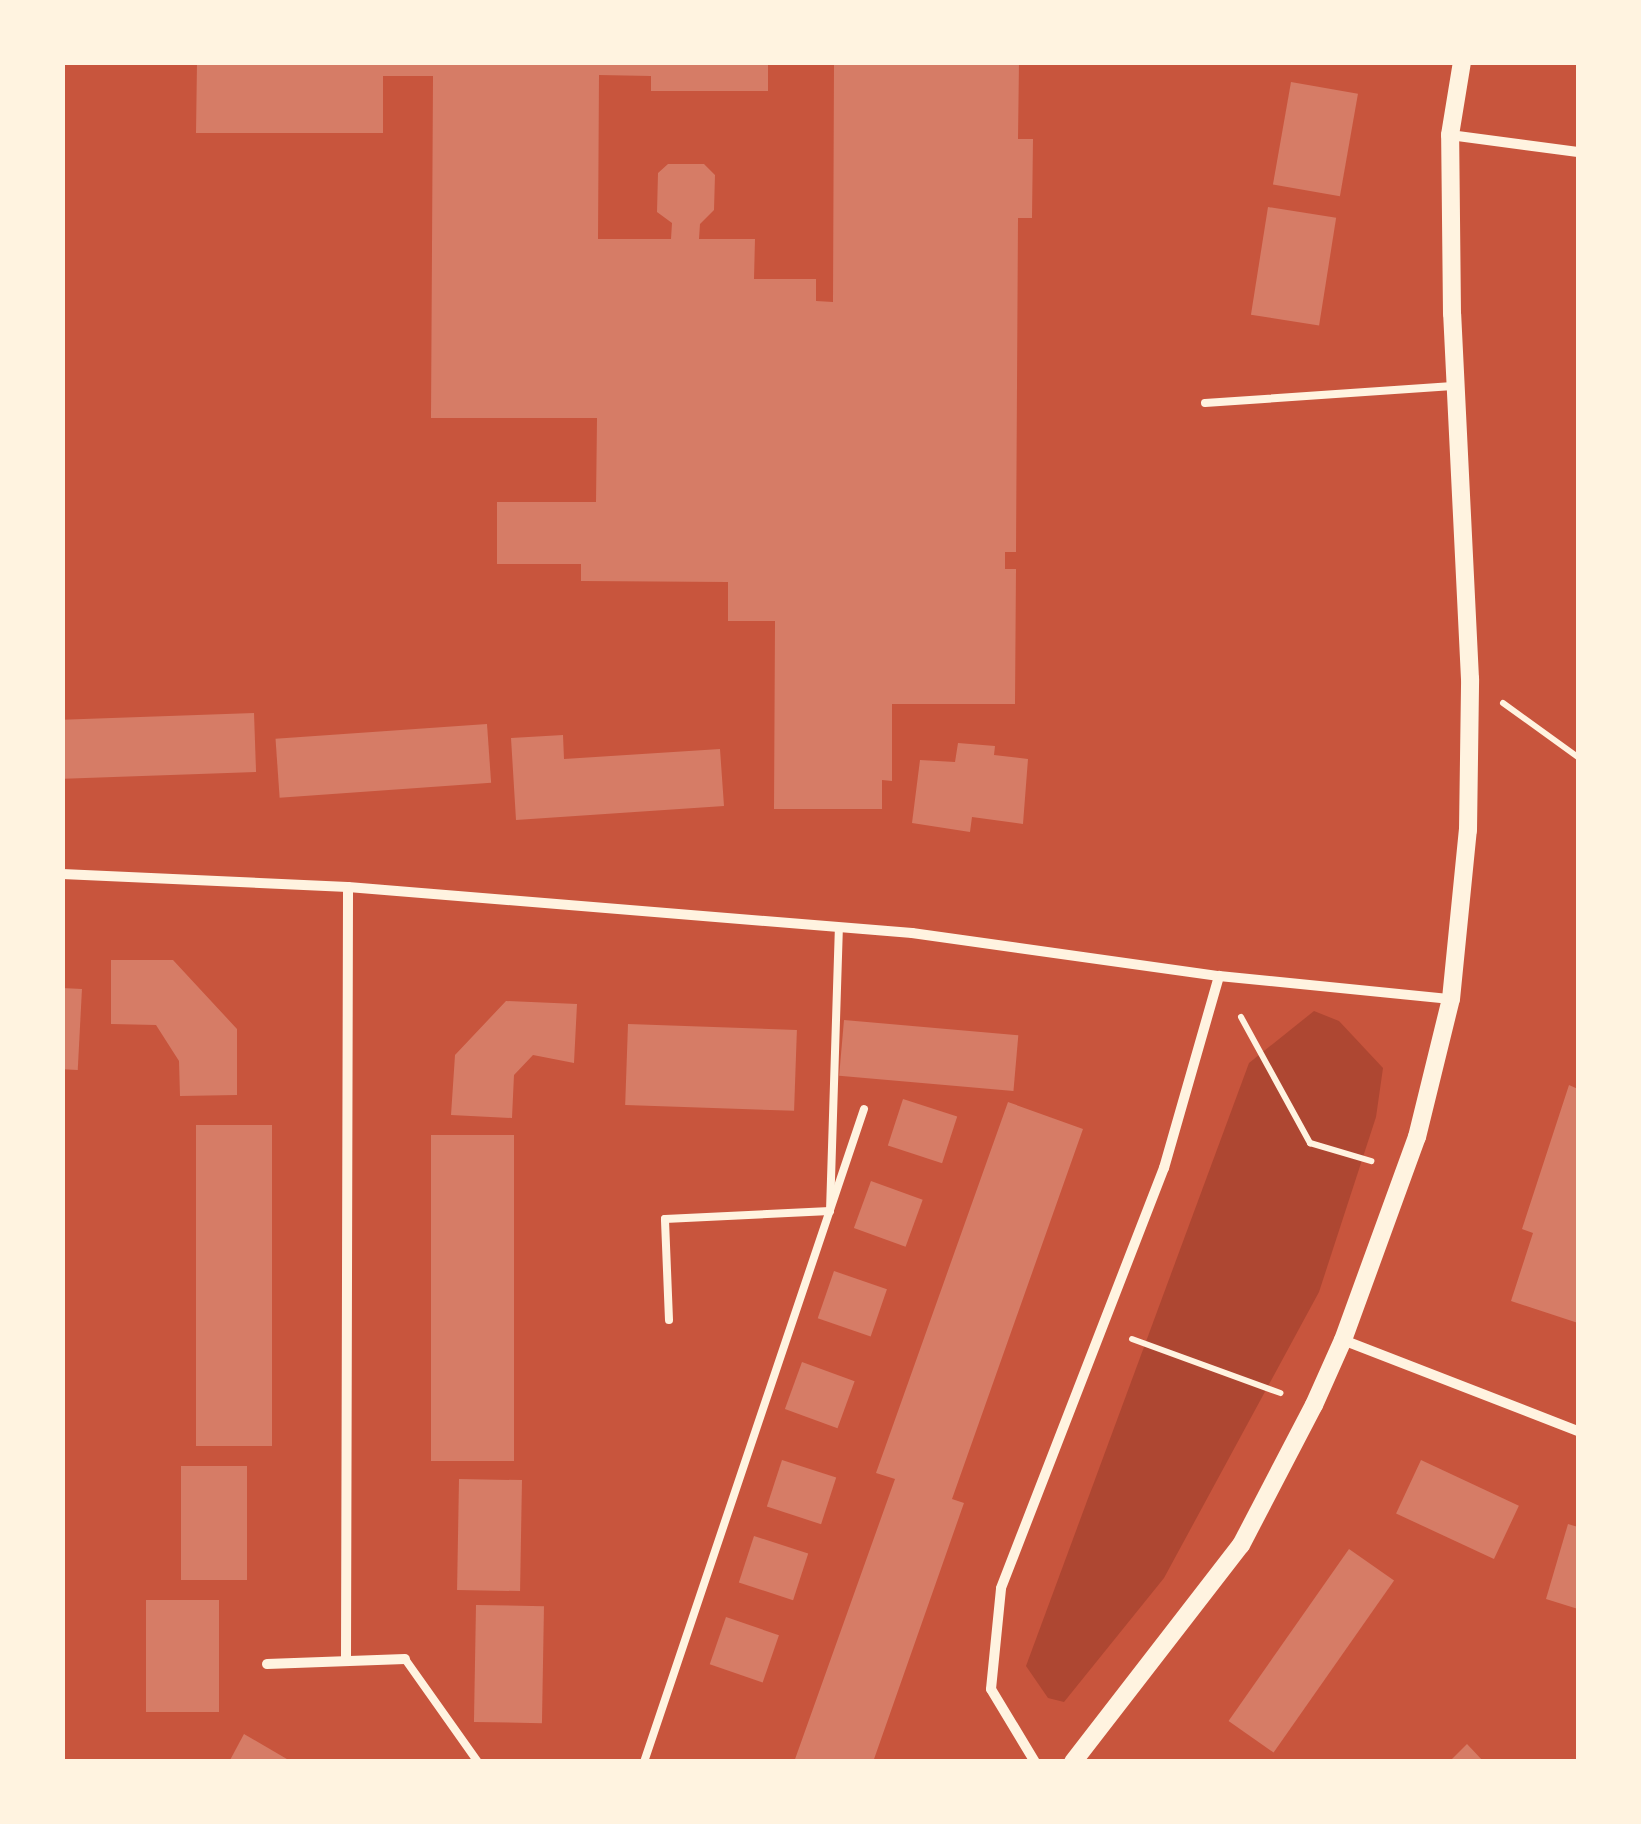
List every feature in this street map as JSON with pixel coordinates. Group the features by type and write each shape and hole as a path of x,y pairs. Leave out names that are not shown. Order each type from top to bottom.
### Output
{"street":[{"path":"1073,1762 1241,1545 1314,1406 1343,1340 1417,1137 1451,999 1468,830 1470,679 1456,386 1450,135 1462,62"},
{"path":"1450,135 1578,152"},
{"path":"62,874 348,887 839,927 1220,976 1451,999"},
{"path":"346,1659 348,887"},
{"path":"1035,1762 991,1689 1001,1588 1164,1168 1220,976"},
{"path":"1343,1340 1578,1431"},
{"path":"267,1664 405,1659"}],"lane":[{"path":"1205,403 1456,386"},
{"path":"830,1210 839,927"},
{"path":"644,1762 864,1109"},
{"path":"669,1320 665,1219 830,1210"},
{"path":"405,1659 478,1762"}],"path":[{"path":"1470,679 1578,758"},
{"path":"1220,976 1310,1143 1403,1170"},
{"path":"1103,1328 1314,1406"}],"shaded area":[{"path":"1314,1011 1339,1021 1383,1068 1376,1117 1319,1292 1164,1578 1064,1702 1048,1698 1026,1666 1249,1063"}],"building":[{"path":"197,62 768,62 768,91 651,91 651,76 599,75 598,239 671,239 672,223 657,212 658,173 668,164 704,164 715,175 714,210 700,224 699,239 755,239 754,279 816,279 816,301 833,302 834,62 1019,62 1018,139 1033,139 1032,218 1018,218 1016,552 1005,552 1005,569 1016,569 1015,704 892,704 892,781 882,780 882,809 774,809 775,621 728,621 728,582 581,581 581,564 497,564 497,502 596,502 597,418 431,418 433,76 383,76 383,133 196,133"},
{"path":"1291,82 1358,94 1340,196 1273,184"},
{"path":"1268,207 1336,218 1319,325 1251,315"},
{"path":"254,713 256,772 64,779 62,720"},
{"path":"487,724 491,783 280,798 276,739"},
{"path":"563,735 564,759 720,749 724,806 516,820 511,738"},
{"path":"958,743 995,746 994,755 1028,759 1023,824 972,817 970,832 912,823 920,760 955,762"},
{"path":"111,960 173,960 237,1029 237,1095 180,1096 179,1061 156,1025 111,1024"},
{"path":"62,988 82,989 78,1070 62,1069"},
{"path":"506,1001 577,1004 574,1063 533,1055 514,1075 512,1118 451,1115 455,1055"},
{"path":"844,1020 1018,1035 1013,1091 839,1076"},
{"path":"628,1024 797,1030 794,1111 625,1105"},
{"path":"1569,1085 1578,1089 1578,1323 1511,1301 1533,1233 1522,1229"},
{"path":"903,1099 957,1117 942,1163 888,1146"},
{"path":"1008,1102 1083,1129 952,1499 964,1503 873,1762 794,1762 895,1479 876,1473"},
{"path":"196,1125 272,1125 272,1446 196,1446"},
{"path":"431,1135 514,1135 514,1461 431,1461"},
{"path":"871,1181 923,1200 906,1247 854,1228"},
{"path":"834,1271 887,1289 871,1337 818,1318"},
{"path":"802,1362 855,1381 838,1428 785,1409"},
{"path":"782,1460 836,1478 821,1524 767,1507"},
{"path":"1421,1460 1519,1506 1494,1559 1396,1513"},
{"path":"181,1466 247,1466 247,1580 181,1580"},
{"path":"459,1479 522,1480 520,1591 457,1590"},
{"path":"1568,1524 1578,1527 1578,1609 1546,1599"},
{"path":"754,1536 808,1554 793,1600 739,1583"},
{"path":"1349,1549 1394,1581 1274,1753 1229,1721"},
{"path":"146,1600 219,1600 219,1712 146,1712"},
{"path":"476,1605 544,1606 542,1723 474,1722"},
{"path":"726,1617 779,1635 763,1683 710,1664"},
{"path":"244,1734 292,1762 229,1762"},
{"path":"1467,1744 1484,1762 1449,1762"}]}
